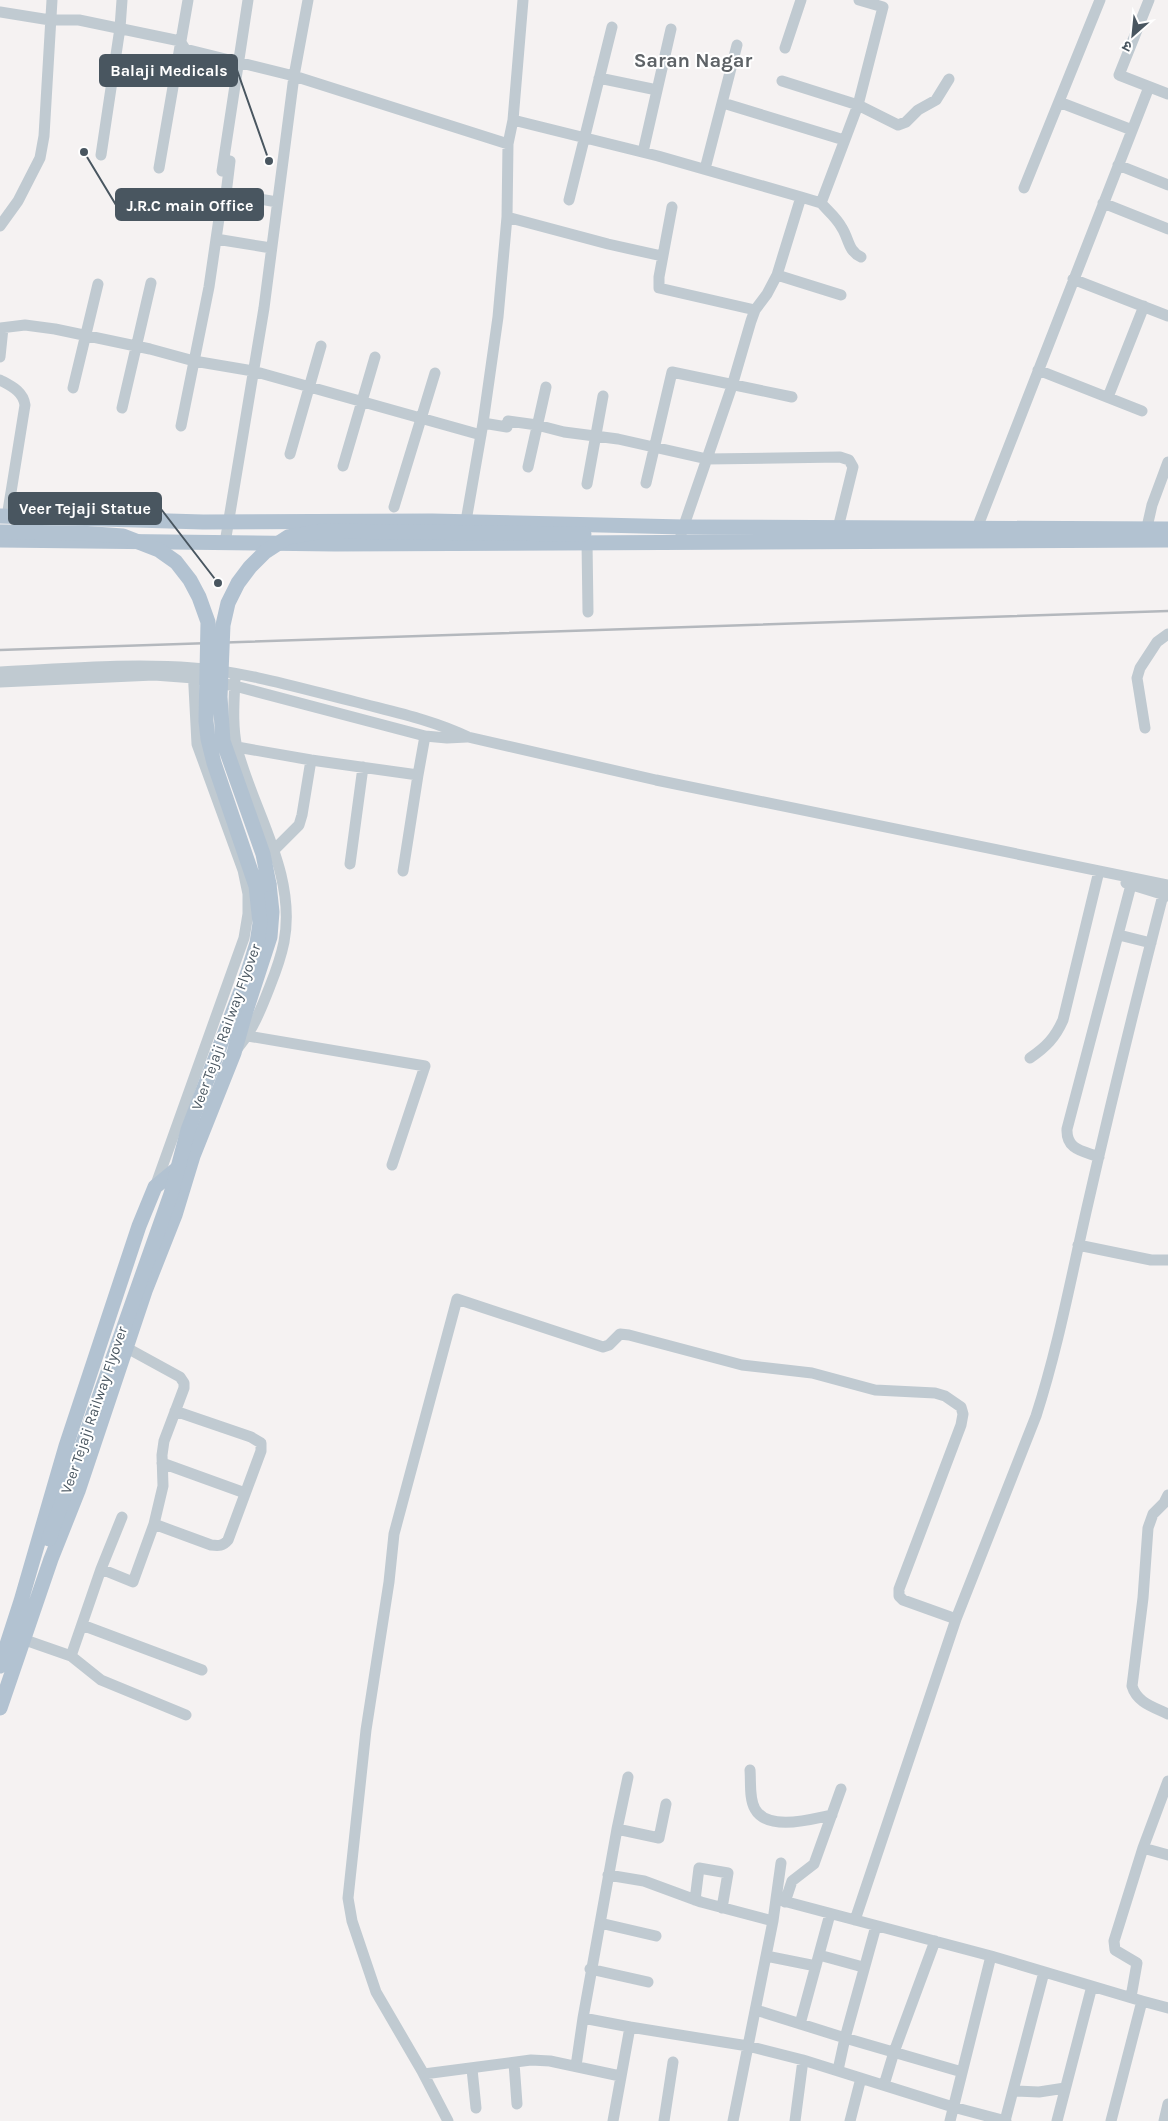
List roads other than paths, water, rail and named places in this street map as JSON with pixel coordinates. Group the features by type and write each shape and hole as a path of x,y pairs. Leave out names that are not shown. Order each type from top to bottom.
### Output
{"main road":[{"path":"4,516 228,522 466,521 618,524 681,534 1145,534 1168,529"},
{"path":"0,540 225,543 586,538 618,524"},
{"path":"0,1666 78,1492 145,1292 175,1215 193,1156 234,1053 270,937 272,912 269,884 262,854 223,741 220,720 223,626 228,604 238,583 265,552 288,537 322,531 586,538 632,541 681,534 838,528 977,528 1145,534 1168,540"},
{"name":"Veer Tejaji Railway Flyover","path":"0,532 80,533 123,536 159,550 176,562 190,580 200,597 208,622 206,721 208,739 214,763 256,886 260,923 257,943 247,975 188,1130 171,1194 28,1603"},
{"path":"0,1708 28,1603 66,1446 139,1226 155,1187 193,1156"}],"street":[{"path":"0,226 18,201 40,158 44,136 52,0"},
{"path":"104,155 122,28 122,0"},
{"path":"162,169 183,45 188,0"},
{"path":"181,426 216,239 220,204 226,194 248,0"},
{"path":"225,543 253,372 294,76 308,0"},
{"path":"466,521 483,423 498,317 506,217 508,144 513,120 523,0"},
{"path":"785,48 801,0"},
{"path":"821,204 858,105 884,4 859,0"},
{"path":"1024,188 1100,0"},
{"path":"1149,0 1119,75 1168,94"},
{"path":"0,12 50,20 79,20 122,28 183,45 240,66 294,76 508,144"},
{"path":"569,200 583,137 612,27"},
{"path":"642,152 671,28"},
{"path":"705,169 737,45"},
{"path":"222,171 240,66"},
{"path":"599,78 657,90"},
{"path":"782,80 858,105 891,122 902,124 918,110 936,100 949,79"},
{"path":"977,528 1149,87"},
{"path":"1059,102 1132,130"},
{"path":"723,103 844,140"},
{"path":"513,120 705,169 821,204 836,218 843,229 851,250 861,257"},
{"path":"1118,165 1168,185"},
{"path":"226,194 277,202"},
{"path":"681,534 732,386 755,310 767,294 776,275 801,198"},
{"path":"1103,203 1168,229"},
{"path":"672,208 662,256 659,288 755,310"},
{"path":"506,217 662,256"},
{"path":"216,239 271,248"},
{"path":"776,275 841,295"},
{"path":"1073,279 1168,316"},
{"path":"122,408 151,283"},
{"path":"73,388 98,284"},
{"path":"1108,398 1144,306"},
{"path":"0,357 2,328 25,326 137,346 194,361 253,372 481,435"},
{"path":"290,454 321,346"},
{"path":"343,466 375,357"},
{"path":"1038,370 1142,411"},
{"path":"646,483 653,446 672,372 792,397"},
{"path":"394,507 435,373"},
{"path":"0,380 16,389 24,397 25,405 4,516"},
{"path":"528,467 546,387"},
{"path":"588,484 603,396"},
{"path":"483,423 507,427 508,421 538,425 564,432 653,446 707,459 840,457 849,460 852,467 838,528"},
{"path":"1145,534 1152,505 1168,462"},
{"path":"586,538 588,612"},
{"path":"1145,728 1136,678 1140,668 1157,642 1168,634"},
{"path":"0,672 104,667 235,674 278,682 449,728 468,737 656,780 1099,871 1166,892"},
{"path":"155,1187 244,938 248,914 248,894 243,870 197,744 194,673"},
{"path":"0,682 194,673 235,686 425,736 468,737"},
{"path":"234,1053 248,1036 256,1022 278,964 284,940 285,914 283,886 274,850 237,746 234,718 235,674"},
{"path":"403,871 425,736"},
{"path":"237,746 311,760 418,775"},
{"path":"274,850 299,825 311,760"},
{"path":"350,864 363,767"},
{"path":"1099,871 1131,885 1166,892"},
{"path":"1030,1058 1048,1046 1057,1034 1099,871"},
{"path":"1098,1157 1069,1144 1066,1138 1067,1129 1105,978 1119,935 1131,885"},
{"path":"855,1920 956,1619 1036,1416 1046,1384 1057,1346 1098,1157 1151,943 1166,892"},
{"path":"1119,935 1151,943"},
{"path":"248,1036 425,1066 392,1165"},
{"path":"1078,1246 1151,1260 1168,1260"},
{"path":"448,2121 424,2074 376,1992 352,1921 348,1898 366,1730 389,1582 394,1534 457,1299 603,1347 609,1345 620,1334 629,1335 742,1365 812,1373 875,1390 935,1393 955,1402 961,1407 963,1414 961,1425 899,1589 899,1596 903,1600 956,1619"},
{"path":"101,1569 133,1582 154,1524 163,1486 162,1463 164,1441 184,1388 184,1383 180,1377 127,1348"},
{"path":"154,1524 211,1545 218,1546 224,1544 228,1540 261,1451 261,1443 251,1437 175,1411"},
{"path":"162,1463 245,1493"},
{"path":"1168,1495 1164,1503 1153,1514 1148,1528 1143,1598 1132,1686 1134,1693 1139,1699 1168,1714"},
{"path":"71,1656 101,1569 122,1517"},
{"path":"82,1624 202,1670"},
{"path":"28,1641 71,1656 101,1680 186,1715"},
{"path":"750,1770 751,1798 754,1808 760,1815 781,1822 800,1821 832,1815"},
{"path":"576,2066 590,1969 628,1776"},
{"path":"1111,2121 1137,1999 1137,1962 1115,1950 1114,1946 1143,1848 1168,1781"},
{"path":"734,2121 773,1921 781,1900 792,1881 814,1864 841,1789"},
{"path":"617,1829 659,1838 666,1804"},
{"path":"1143,1848 1168,1855"},
{"path":"781,1863 781,1900"},
{"path":"695,1900 699,1868 728,1873 722,1908"},
{"path":"608,1875 644,1882 695,1900 773,1921"},
{"path":"781,1900 991,1956 1168,2008"},
{"path":"800,2024 830,1914"},
{"path":"600,1923 656,1936"},
{"path":"838,2070 863,1967 876,1926"},
{"path":"884,2085 894,2052 935,1941"},
{"path":"766,1956 817,1960 863,1967"},
{"path":"950,2121 991,1956"},
{"path":"590,1969 648,1982"},
{"path":"583,2018 748,2046 838,2070 953,2107 1005,2121 1044,1972"},
{"path":"1057,2121 1092,1986"},
{"path":"756,2010 962,2072"},
{"path":"613,2121 630,2026"},
{"path":"424,2074 531,2060 550,2061 620,2076"},
{"path":"795,2121 803,2060"},
{"path":"664,2121 673,2062"},
{"path":"514,2063 517,2104"},
{"path":"472,2069 476,2108"},
{"path":"850,2121 861,2078"},
{"path":"1013,2092 1039,2092 1065,2088"},
{"path":"1164,2121 1168,2105"}],"railway":[{"path":"0,650 1168,611"}],"place":[{"name":"J.R.C main Office","path":"84,152"},
{"name":"Balaji Medicals","path":"269,161"},
{"name":"Veer Tejaji Statue","path":"218,583"}],"district":[{"name":"Saran Nagar","path":"693,60"}]}
